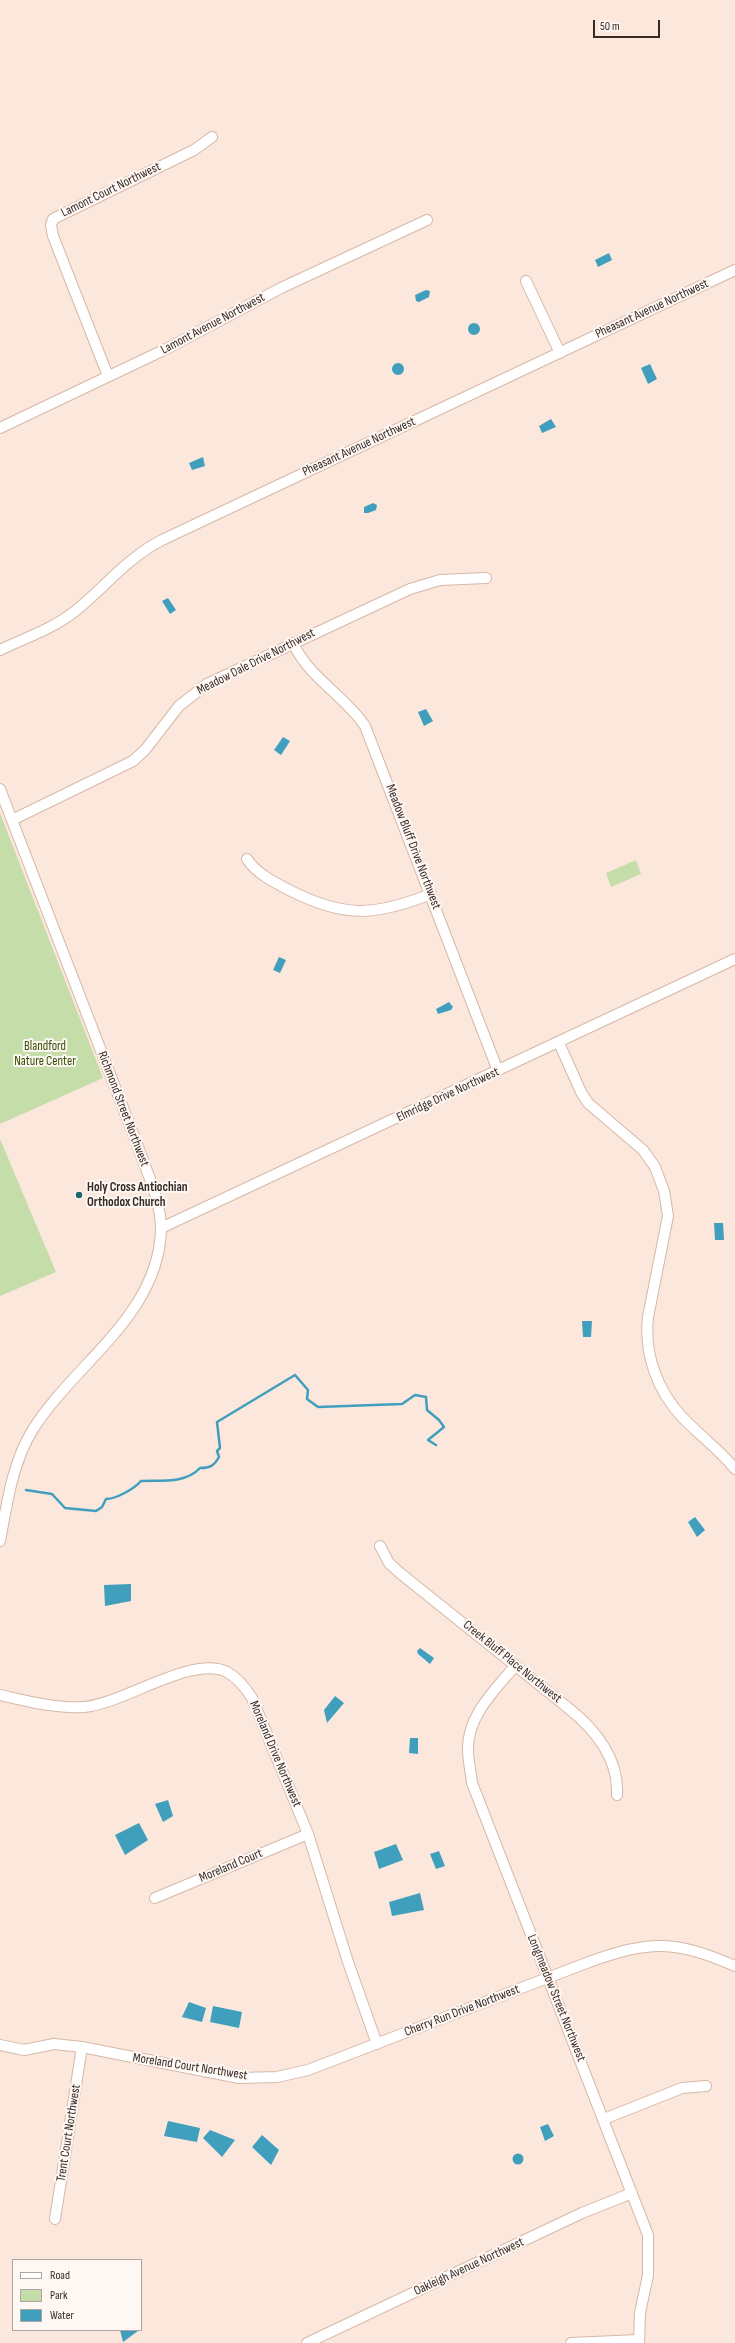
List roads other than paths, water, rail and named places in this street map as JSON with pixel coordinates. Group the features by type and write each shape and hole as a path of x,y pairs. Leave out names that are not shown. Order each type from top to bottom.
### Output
{"street":[{"name":"Lamont Court Northwest","path":"108,376 53,236 51,225 53,219 194,150 212,137"},
{"name":"Lamont Avenue Northwest","path":"0,428 168,348 281,288 427,220"},
{"name":"Pheasant Avenue Northwest","path":"0,650 60,621 145,548 735,270"},
{"path":"526,282 560,353"},
{"name":"Meadow Dale Drive Northwest","path":"12,820 123,767 145,750 179,706 200,688 293,643 421,585 440,580 486,578"},
{"name":"Meadow Bluff Drive Northwest","path":"293,643 312,673 351,707 365,726 498,1071"},
{"name":"Richmond Street Northwest","path":"0,789 139,1151 157,1206 161,1228 158,1250 150,1276 132,1311 50,1405 31,1432 22,1452 10,1488 0,1541"},
{"path":"247,859 253,868 269,880 313,902 343,910 375,911 398,906 431,894"},
{"name":"Elmridge Drive Northwest","path":"161,1228 559,1043 735,959"},
{"path":"559,1043 581,1092 588,1103 639,1145 655,1167 664,1191 668,1216 648,1318 647,1332 652,1363 657,1379 671,1403 735,1469"},
{"name":"Creek Bluff Place Northwest","path":"380,1546 389,1563 400,1573 577,1715 597,1736 611,1759 616,1773 617,1795"},
{"name":"Longmeadow Street Northwest","path":"515,1666 481,1707 470,1734 468,1750 472,1783 648,2235 648,2275 642,2302 638,2342"},
{"name":"Moreland Drive Northwest","path":"0,1695 38,1703 85,1707 110,1700 187,1671 211,1668 226,1672 240,1681 252,1698 308,1834 348,1962 377,2044"},
{"name":"Moreland Court","path":"155,1898 308,1834"},
{"name":"Cherry Run Drive Northwest","path":"377,2044 614,1952 654,1945 690,1949 735,1966"},
{"name":"Moreland Court Northwest","path":"0,2046 24,2050 54,2044 82,2047 239,2078 277,2077 308,2070 377,2044"},
{"name":"Trent Court Northwest","path":"55,2219 82,2047"},
{"path":"604,2119 682,2088 697,2085 706,2086"},
{"name":"Oakleigh Avenue Northwest","path":"307,2343 582,2213 632,2193"},
{"path":"572,2343 638,2342"}],"water":[{"path":"609,253 612,260 598,267 595,260"},
{"path":"426,290 430,291 429,297 419,302 416,301 415,295"},
{"path":"474,323 478,325 480,329 478,333 474,335 470,333 468,329 470,325"},
{"path":"396,363 400,363 404,369 400,375 396,375 392,371 392,367"},
{"path":"650,364 657,379 648,384 641,368"},
{"path":"551,419 556,427 542,433 539,426"},
{"path":"203,457 205,466 192,470 189,463"},
{"path":"373,503 377,505 376,510 364,513 364,507"},
{"path":"168,598 176,610 170,614 162,601"},
{"path":"426,709 433,721 424,726 418,712"},
{"path":"283,737 290,741 281,755 274,750"},
{"path":"279,957 286,960 280,973 273,970"},
{"path":"449,1002 453,1007 451,1010 438,1014 436,1009"},
{"path":"714,1223 723,1223 724,1240 715,1240"},
{"path":"582,1321 592,1321 591,1337 583,1337"},
{"path":"695,1517 705,1530 697,1537 688,1522"},
{"path":"131,1584 131,1601 105,1606 104,1585"},
{"path":"420,1648 434,1658 430,1664 418,1654 417,1651"},
{"path":"335,1696 344,1703 327,1723 324,1710"},
{"path":"410,1738 418,1738 418,1754 409,1753"},
{"path":"168,1800 173,1816 163,1822 155,1804"},
{"path":"139,1823 148,1840 125,1855 115,1835"},
{"path":"396,1844 403,1860 379,1869 374,1852"},
{"path":"439,1851 445,1866 436,1869 430,1854"},
{"path":"420,1893 424,1910 392,1916 389,1902"},
{"path":"189,2002 206,2008 202,2022 182,2017"},
{"path":"213,2006 242,2012 239,2028 210,2022"},
{"path":"168,2121 200,2128 197,2142 164,2136"},
{"path":"548,2124 554,2136 545,2141 540,2127"},
{"path":"210,2130 235,2140 222,2157 203,2138"},
{"path":"262,2135 279,2150 271,2165 252,2147"},
{"path":"518,2153 522,2155 524,2159 522,2163 518,2165 514,2163 512,2159 514,2155"},
{"path":"120,2331 138,2331 123,2342"}],"waterway":[{"path":"26,1490 52,1494 65,1508 96,1511 102,1507 106,1499 110,1499 125,1493 141,1481 165,1481 187,1477 200,1468 211,1466 219,1457 217,1451 220,1448 217,1422 295,1375 308,1390 307,1399 318,1407 402,1404 415,1395 426,1397 427,1410 439,1420 444,1427 428,1440 436,1445"}],"place":[{"name":"Holy Cross Antiochian Orthodox Church","path":"79,1195"}],"park label":[{"name":"Blandford Nature Center","path":"45,1054"}]}
